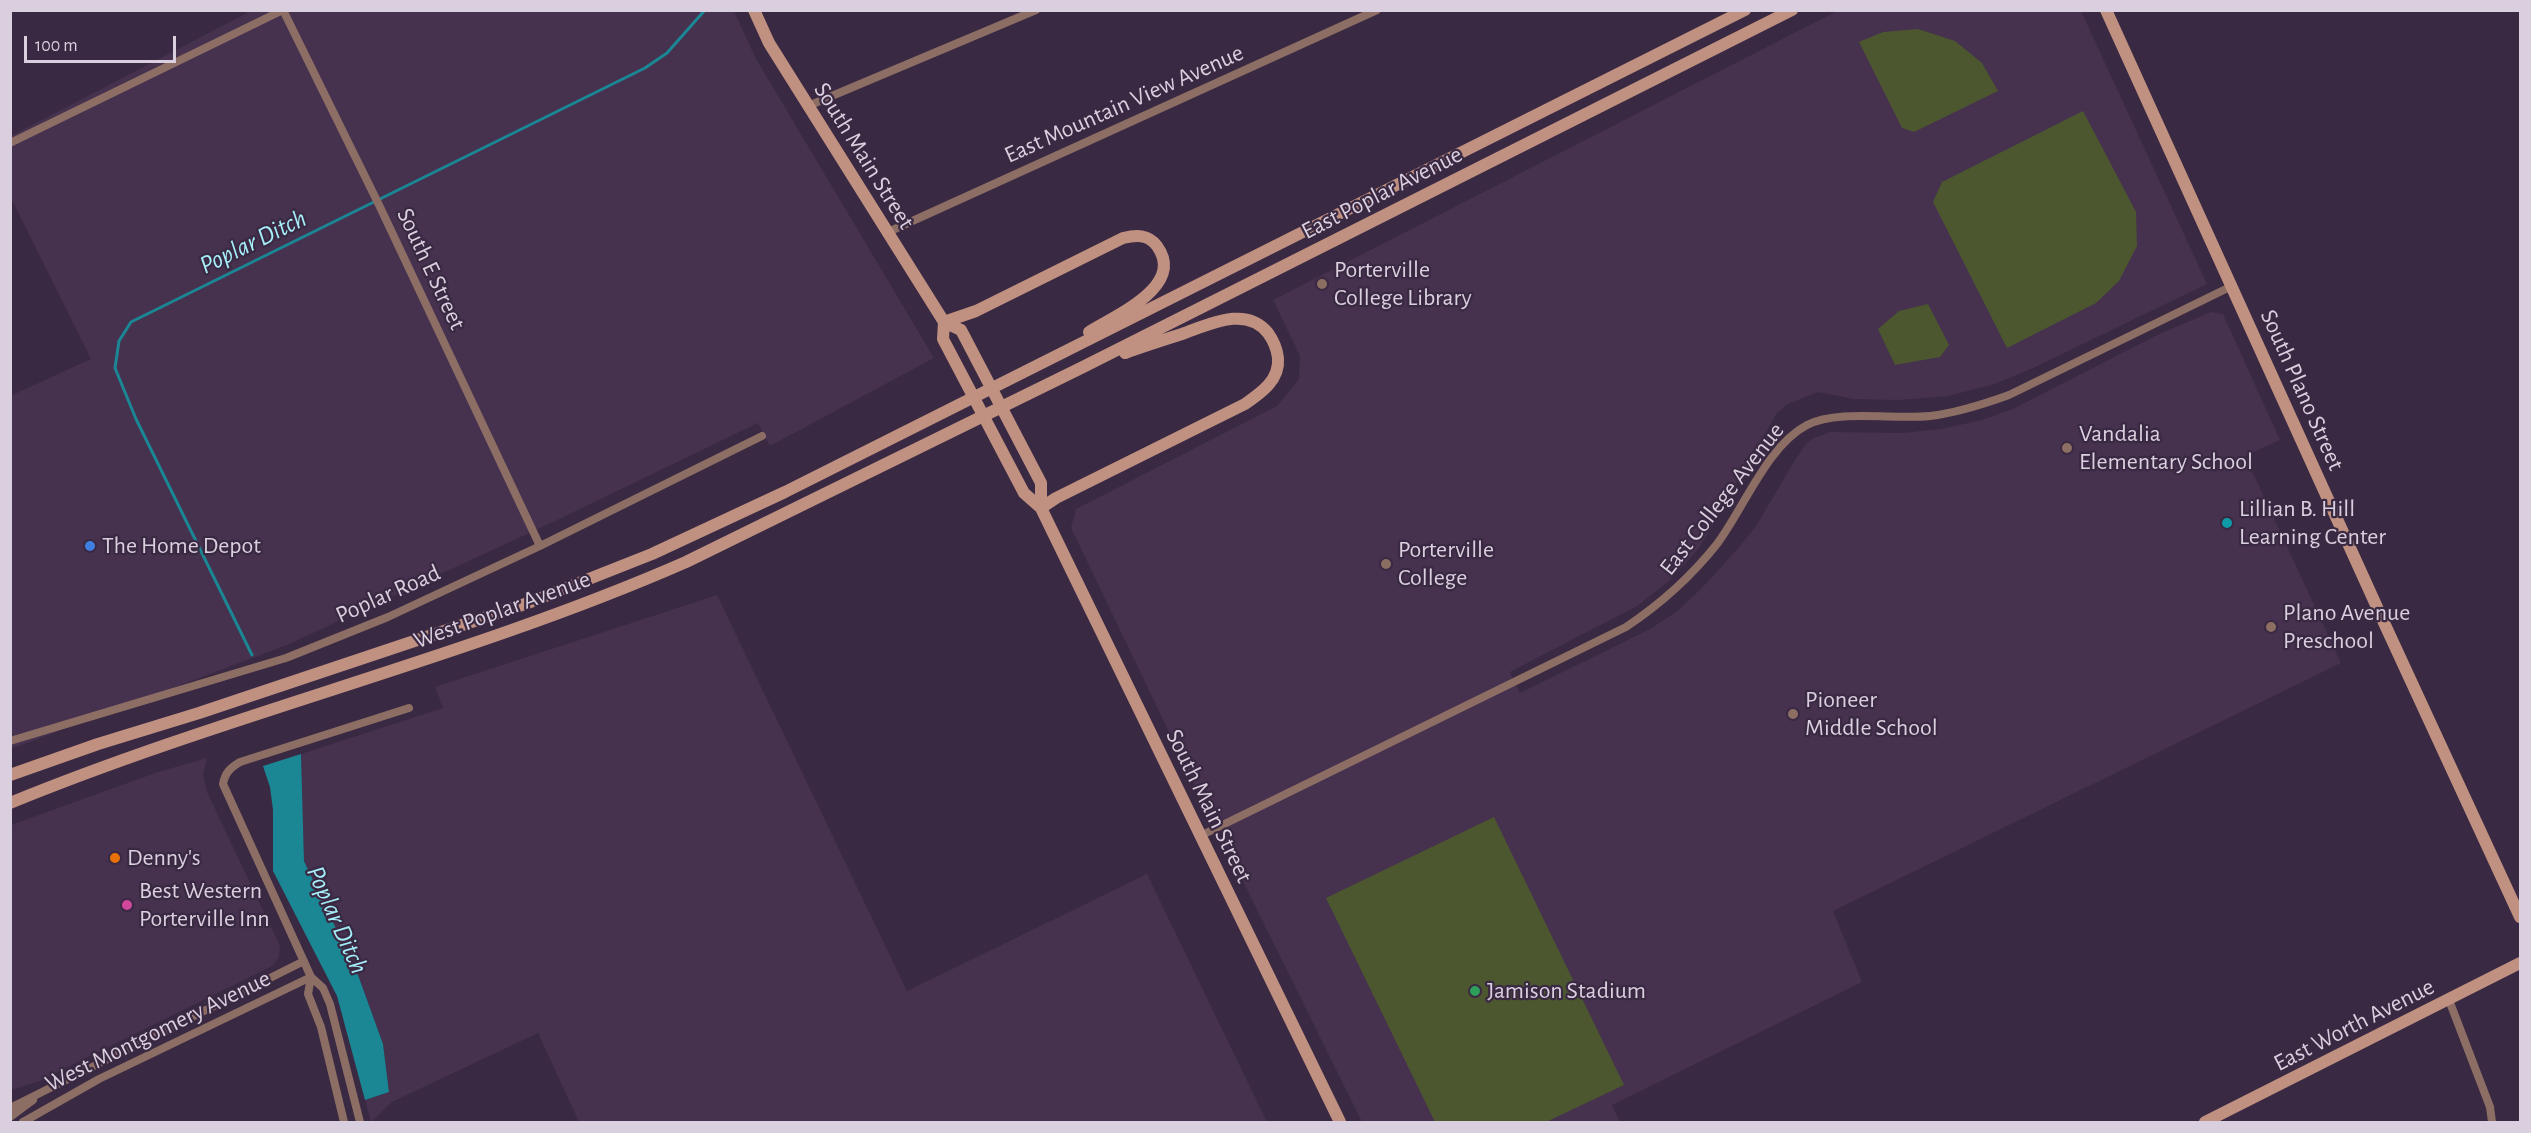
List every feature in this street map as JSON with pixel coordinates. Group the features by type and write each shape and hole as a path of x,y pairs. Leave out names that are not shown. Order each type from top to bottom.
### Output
{"main road":[{"name":"South Main Street","path":"753,10 769,43 886,233 944,322 961,330 1041,483 1041,508"},
{"name":"East Poplar Avenue","path":"983,393 1745,10"},
{"name":"East Poplar Avenue","path":"990,412 1792,10"},
{"name":"South Plano Street","path":"2106,10 2381,617 2520,917"},
{"path":"944,322 976,311 1124,238 1145,237 1155,243 1162,254 1164,266 1163,277 1154,289 1024,372"},
{"path":"1041,508 1056,498 1245,404 1269,384 1277,372 1278,364 1274,342 1264,328 1251,321 1237,318 1220,321 1083,367"},
{"name":"South Main Street","path":"944,322 943,339 1024,493 1041,508 1340,1122"},
{"name":"West Poplar Avenue","path":"10,775 565,589 698,534 983,393"},
{"name":"West Poplar Avenue","path":"10,803 104,767 459,648 599,598 736,539 990,412"},
{"name":"East Worth Avenue","path":"2205,1122 2520,963"}],"street":[{"path":"10,143 283,10"},
{"name":"South E Street","path":"283,10 380,207 540,546"},
{"path":"808,106 1036,10"},
{"name":"East Mountain View Avenue","path":"886,233 1377,10"},
{"name":"East College Avenue","path":"1200,836 1626,627 1660,605 1688,579 1717,543 1771,460 1790,436 1809,424 1850,417 1893,419 1931,416 1975,407 2009,395 2232,286"},
{"name":"Poplar Road","path":"10,741 286,658 388,617 540,546 762,436"},
{"path":"360,1122 335,1016 323,988 311,977 225,792 224,777 230,768 240,762 408,708"},
{"name":"West Montgomery Avenue","path":"10,1108 304,962"},
{"path":"311,977 308,994 321,1027 344,1122"},
{"name":"West Montgomery Avenue","path":"23,1122 90,1084 311,977"},
{"path":"2449,1000 2490,1107 2492,1122"},
{"path":"144,1040 151,1054"},
{"name":"West Montgomery Avenue","path":"10,1117 56,1084"}],"shaded area":[{"path":"246,10 734,11 755,57 934,358 770,446 758,423 551,523 287,645 11,749 10,396 91,359 11,198 11,136 247,13"},
{"name":"Porterville College","path":"1837,11 2081,11 2207,284 1995,384 1948,396 1899,400 1854,399 1818,392 1788,404 1777,413 1699,548 1670,580 1637,606 1510,672 1520,693 1650,629 1676,612 1701,589 1756,526 1795,460 1807,443 1814,438 1830,432 1902,433 1941,429 1982,420 2015,408 2155,336 2211,312 2223,314 2280,440 2245,456 2341,663 1833,911 1862,982 1612,1105 1620,1122 1362,1122 1224,843 1226,833 1216,814 1207,811 1071,528 1076,509 1277,406 1299,379 1300,356 1273,300"},
{"path":"1918,29 1955,41 1982,63 1998,91 1914,132 1902,128 1859,42 1883,32"},
{"path":"2083,111 2136,212 2137,246 2119,281 2096,303 2007,348 1933,202 1942,182"},
{"path":"1928,304 1949,345 1940,357 1895,365 1878,329 1899,311"},
{"path":"717,595 907,991 1147,874 1267,1122 579,1122 538,1033 392,1102 371,1122 365,1100 389,1092 383,1044 358,975 304,861 301,754 443,708 435,687"},
{"path":"301,754 304,861 358,975 383,1044 389,1092 365,1100 337,996 273,871 273,810 270,787 263,766"},
{"path":"207,758 203,774 207,792 280,946 279,957 272,966 40,1081 11,1090 11,825 158,772"},
{"name":"Jamison Stadium","path":"1494,817 1624,1085 1546,1122 1435,1122 1326,898"}],"waterway":[{"name":"Poplar Ditch","path":"252,655 136,419 115,368 119,341 131,322 645,68 667,53 705,10"}],"place":[{"name":"Porterville College Library","path":"1322,284"},
{"name":"Vandalia Elementary School","path":"2067,448"},
{"name":"Lillian B. Hill Learning Center","path":"2227,523"},
{"name":"The Home Depot","path":"90,546"},
{"name":"Porterville College","path":"1386,564"},
{"name":"Plano Avenue Preschool","path":"2271,627"},
{"name":"Pioneer Middle School","path":"1793,714"},
{"name":"Denny's","path":"115,858"},
{"name":"Best Western Porterville Inn","path":"127,905"},
{"name":"Jamison Stadium","path":"1475,991"}]}
